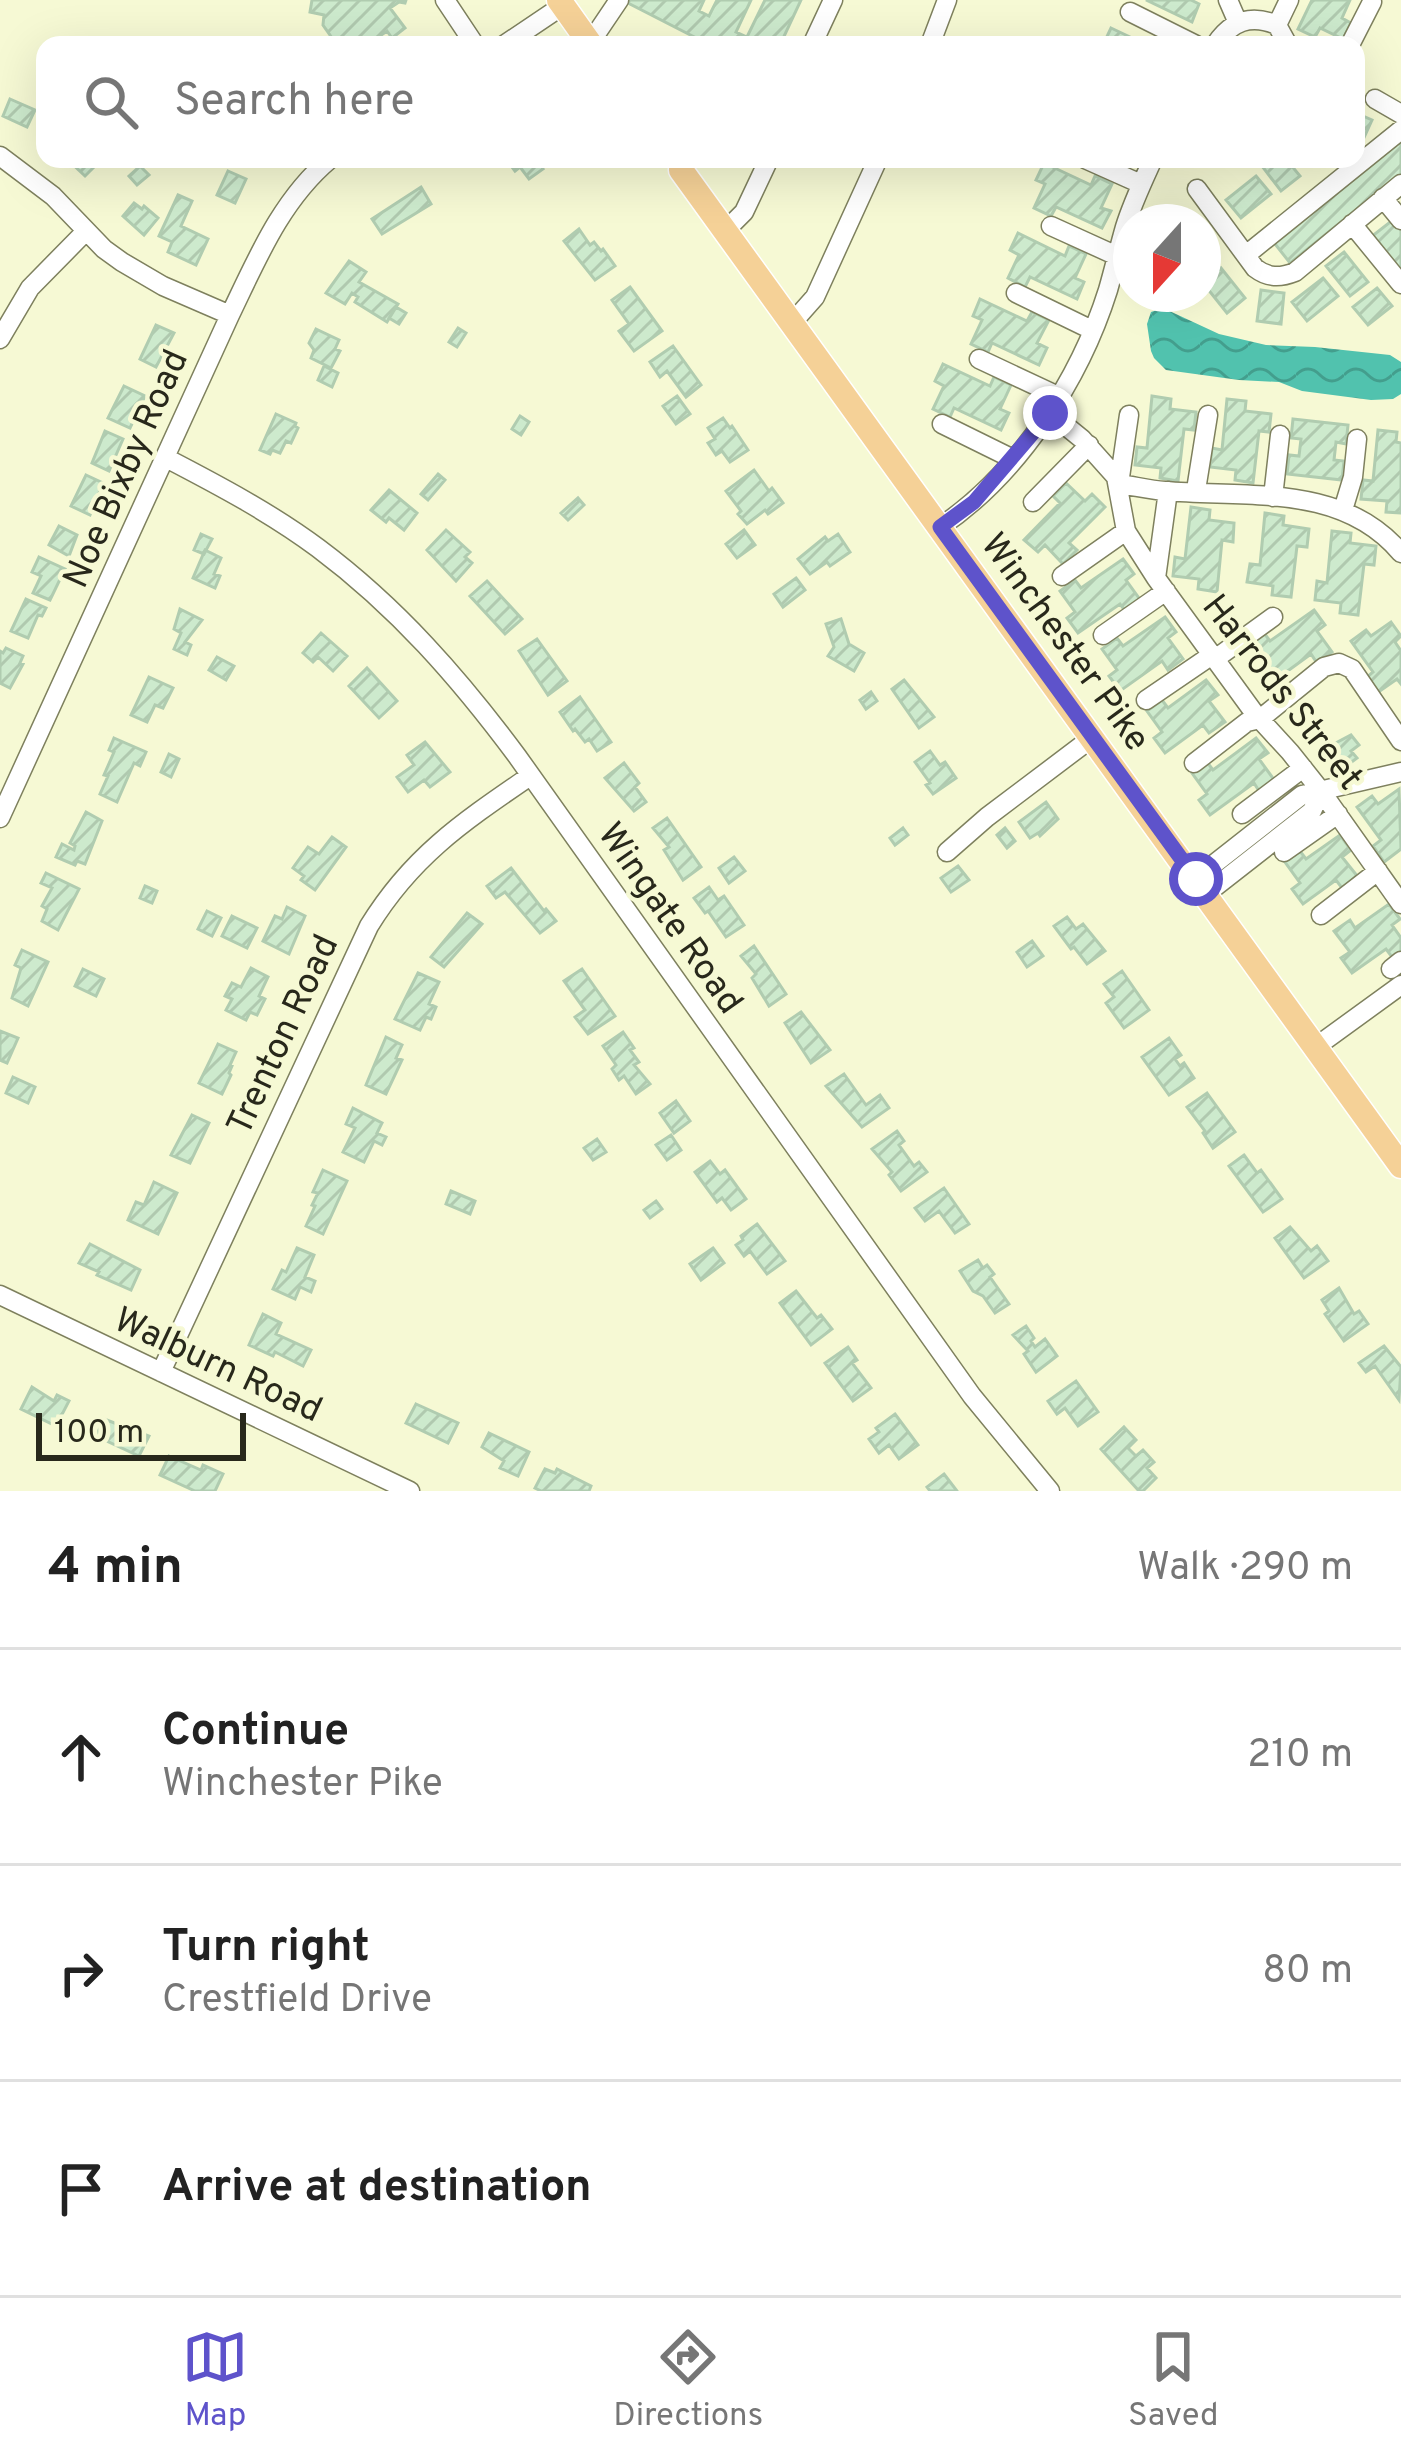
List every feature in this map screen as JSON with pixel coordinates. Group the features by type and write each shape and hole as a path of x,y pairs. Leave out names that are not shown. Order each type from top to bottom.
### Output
{"main road":[{"path":"561,3 585,36"},
{"name":"Winchester Pike","path":"679,168 1401,1166"}],"street":[{"path":"445,0 469,36"},
{"path":"596,36 619,0"},
{"path":"816,36 833,0"},
{"path":"933,36 947,0"},
{"path":"1228,0 1238,22"},
{"path":"1277,26 1289,0"},
{"path":"1355,36 1372,2"},
{"path":"516,36 561,3"},
{"path":"1130,12 1178,36"},
{"path":"1222,36 1238,22 1258,20 1277,26 1283,36"},
{"path":"1375,100 1401,114"},
{"path":"1365,159 1401,130"},
{"path":"0,156 53,196 122,262 230,315"},
{"name":"Noe Bixby Road","path":"0,818 230,315 286,207 320,168"},
{"path":"725,231 744,212 765,168"},
{"path":"792,322 815,297 874,168"},
{"path":"1105,168 1141,184"},
{"path":"1133,204 1149,168"},
{"path":"1246,255 1354,168"},
{"path":"1197,189 1264,274 1286,275 1401,184"},
{"path":"1383,198 1401,220"},
{"path":"1352,224 1401,284"},
{"path":"1051,226 1113,254"},
{"path":"0,339 30,287 86,231"},
{"path":"940,527 974,502 1055,405 1092,330 1113,270"},
{"path":"1016,293 1092,330"},
{"name":"Harrods Street","path":"979,359 1055,405 1106,464 1119,484 1126,531 1161,584 1260,719 1321,791 1401,904"},
{"path":"1129,415 1119,484 1304,500 1343,510 1398,541"},
{"path":"1196,490 1208,416"},
{"path":"942,424 1012,459"},
{"path":"1273,497 1280,435"},
{"path":"1343,510 1357,440"},
{"path":"1033,502 1089,445"},
{"name":"Wingate Road","path":"166,458 315,545 433,650 482,708 972,1396 1050,1491"},
{"name":"Harrods Street","path":"1161,584 1168,491"},
{"path":"1062,577 1126,531"},
{"path":"1103,634 1161,584"},
{"path":"1146,700 1273,617"},
{"path":"1194,763 1247,722 1260,719 1324,667 1346,664 1401,741"},
{"path":"947,852 1093,737"},
{"path":"1242,814 1303,768"},
{"path":"1201,886 1312,811 1321,791 1401,772"},
{"name":"Trenton Road","path":"161,1372 353,956 391,890 424,855 530,776"},
{"path":"1284,853 1338,814"},
{"path":"1321,915 1378,872"},
{"path":"1317,1046 1398,972"},
{"name":"Walburn Road","path":"0,1295 410,1491"}],"water":[{"path":"1151,312 1172,312 1219,334 1266,345 1390,355 1401,362 1401,394 1371,400 1302,391 1279,382 1166,370 1151,351 1147,324"}],"building":[{"path":"312,0 406,0 390,8 405,28 395,36 387,31 380,36 331,36 323,25 324,15 310,12"},
{"path":"622,0 704,0 699,11 709,16 717,0 751,0 736,32 745,36 692,36"},
{"path":"765,0 801,0 784,36 747,36"},
{"path":"1146,0 1191,0 1199,4 1192,22"},
{"path":"1312,0 1350,0 1342,18 1351,23 1344,36 1320,28 1313,36 1298,29"},
{"path":"10,99 35,110 27,127 3,116"},
{"path":"1401,141 1401,174 1290,263 1272,240"},
{"path":"138,168 149,175 137,185 129,176"},
{"path":"521,168 542,168 543,169 529,179"},
{"path":"1042,168 1055,168 1091,185 1095,176 1112,184 1101,208 1111,211 1102,228 1056,207 1051,216 1034,208 1045,184 1036,180"},
{"path":"1264,168 1293,168 1300,176 1281,191"},
{"path":"228,171 246,179 235,203 217,195"},
{"path":"1256,176 1271,194 1241,218 1226,200"},
{"path":"421,187 431,204 382,234 372,219"},
{"path":"178,195 192,201 181,226 208,239 196,265 168,252 172,242 159,236"},
{"path":"134,203 158,218 144,235 123,216"},
{"path":"1394,219 1401,228 1401,274 1371,237"},
{"path":"579,229 615,266 595,280 564,241"},
{"path":"1018,233 1065,256 1069,246 1086,254 1075,278 1084,282 1077,299 1030,277 1025,287 1008,278 1019,255 1010,250"},
{"path":"1344,252 1368,282 1350,296 1326,266"},
{"path":"349,261 366,272 359,282 398,304 387,322 355,302 358,297 352,293 345,304 326,293"},
{"path":"1221,268 1245,298 1227,313 1221,306"},
{"path":"1323,278 1338,296 1307,321 1292,302"},
{"path":"630,287 662,331 634,351 619,331 629,324 612,300"},
{"path":"1377,288 1392,306 1368,325 1353,307"},
{"path":"1261,290 1284,293 1281,324 1257,321"},
{"path":"980,299 1027,321 1032,312 1049,320 1037,343 1047,348 1039,365 992,343 988,352 971,344 982,320 973,316"},
{"path":"396,307 406,313 399,324 389,318"},
{"path":"156,325 174,333 156,367 140,359"},
{"path":"458,328 466,333 457,347 449,342"},
{"path":"316,329 339,340 335,349 340,351 331,368 311,358 314,350 309,343"},
{"path":"673,346 701,385 686,397 667,371 660,377 650,362"},
{"path":"943,364 990,386 994,377 1011,385 1000,409 1009,413 1001,430 954,408 950,417 933,409 944,386 935,381"},
{"path":"324,366 338,373 332,387 318,380"},
{"path":"124,386 145,396 130,428 108,418"},
{"path":"677,396 690,414 676,424 663,406"},
{"path":"1152,396 1171,399 1170,409 1196,412 1194,430 1184,429 1178,481 1160,478 1161,468 1135,465 1137,447 1147,448"},
{"path":"1227,399 1246,401 1245,411 1271,414 1269,432 1259,431 1253,483 1235,480 1236,470 1210,467 1212,448 1222,450"},
{"path":"276,414 298,428 291,443 286,441 280,453 272,450 270,454 260,450"},
{"path":"520,416 529,422 521,435 512,429"},
{"path":"723,418 748,450 730,462 722,451 716,455 708,443 715,439 708,428"},
{"path":"1293,419 1348,425 1346,444 1336,442 1334,460 1344,461 1342,480 1287,474 1289,455 1299,456 1301,439 1291,438"},
{"path":"1378,430 1397,432 1396,442 1401,443 1401,513 1386,512 1387,501 1361,499 1363,480 1373,481"},
{"path":"105,431 123,439 109,471 92,463"},
{"path":"754,470 783,503 747,524 726,491"},
{"path":"438,474 445,480 428,500 421,494"},
{"path":"86,475 103,483 90,515 71,506"},
{"path":"1066,483 1085,501 1092,494 1105,507 1069,543 1077,550 1063,564 1045,545 1038,552 1024,540 1060,503 1053,496"},
{"path":"389,490 417,513 404,530 371,510"},
{"path":"578,498 584,505 568,520 561,513"},
{"path":"1191,507 1210,510 1209,520 1234,523 1233,542 1222,540 1217,592 1198,589 1199,579 1173,576 1175,557 1185,559"},
{"path":"1265,513 1284,516 1283,525 1309,529 1307,547 1297,546 1291,597 1272,595 1273,586 1247,582 1250,564 1260,565"},
{"path":"59,526 77,535 69,556 49,545"},
{"path":"446,530 470,552 465,557 472,563 456,581 427,550"},
{"path":"744,530 755,545 737,558 726,544"},
{"path":"1332,531 1351,533 1350,543 1376,546 1374,565 1364,564 1358,615 1340,613 1341,603 1315,600 1317,581 1327,583"},
{"path":"201,534 212,539 204,554 194,550"},
{"path":"838,534 850,552 810,574 798,559 825,537 828,541"},
{"path":"205,550 221,558 214,574 220,576 215,588 193,578"},
{"path":"39,557 65,569 50,600 33,593 41,576 32,572"},
{"path":"1123,559 1134,574 1126,580 1141,601 1126,612 1120,604 1078,633 1067,618 1075,612 1060,591 1075,580 1081,588"},
{"path":"796,578 805,590 783,607 774,594"},
{"path":"487,581 522,619 505,634 470,596"},
{"path":"26,599 46,608 28,638 11,631"},
{"path":"180,609 202,620 185,642 191,645 187,655 174,649 181,633 174,629"},
{"path":"1314,610 1325,625 1317,631 1332,652 1317,663 1311,654 1267,686 1256,671 1264,665 1249,643 1264,633 1270,641"},
{"path":"1165,617 1176,632 1168,638 1183,659 1168,670 1162,661 1120,691 1109,676 1117,670 1102,649 1117,638 1123,646"},
{"path":"841,619 849,644 864,653 854,671 828,656 834,647 826,624"},
{"path":"1391,622 1401,636 1395,642 1401,651 1401,684 1397,679 1377,693 1366,678 1373,672 1351,641 1366,630 1371,636"},
{"path":"321,633 347,656 333,671 318,657 313,662 303,653"},
{"path":"537,639 567,681 548,695 519,651"},
{"path":"6,648 23,656 10,688 0,683 0,651"},
{"path":"217,657 234,666 226,680 209,670"},
{"path":"367,668 397,701 379,718 349,686"},
{"path":"149,677 173,688 163,708 155,705 147,722 131,715"},
{"path":"904,680 934,717 919,728 892,689"},
{"path":"1206,680 1218,695 1209,701 1225,722 1209,733 1203,725 1165,753 1154,738 1162,732 1147,711 1162,700 1168,708"},
{"path":"871,692 877,701 866,709 860,700"},
{"path":"580,697 611,742 597,751 589,739 585,742 573,731 560,712"},
{"path":"1351,735 1359,745 1351,751 1357,758 1345,767 1340,760 1333,765 1324,754"},
{"path":"114,738 146,752 140,766 134,763 117,802 100,794"},
{"path":"1256,738 1268,753 1259,759 1275,781 1259,791 1254,783 1210,815 1199,800 1207,794 1192,773 1207,762 1213,770"},
{"path":"425,742 450,772 430,787 424,780 408,792 397,777 414,765 407,755"},
{"path":"930,751 956,778 933,794 915,762"},
{"path":"169,754 179,759 171,777 161,772"},
{"path":"624,763 646,802 634,811 605,778"},
{"path":"1399,789 1401,849 1384,862 1373,846 1381,840 1357,807 1372,796 1378,804"},
{"path":"1046,802 1058,819 1040,836 1030,838 1019,822"},
{"path":"86,812 102,821 85,864 77,861 75,865 56,857 62,844 74,850 70,843"},
{"path":"667,818 701,867 683,880 664,850 669,847 653,828"},
{"path":"903,828 908,835 895,845 890,838"},
{"path":"1005,828 1015,841 1007,848 997,835"},
{"path":"1340,835 1351,850 1342,857 1358,877 1342,888 1336,880 1303,904 1292,889 1300,883 1285,862 1300,851 1306,859"},
{"path":"332,837 346,847 315,890 293,868 308,847 319,854"},
{"path":"734,857 745,871 729,883 719,868"},
{"path":"958,866 969,880 951,892 941,878"},
{"path":"511,868 556,921 540,933 505,892 496,898 487,886"},
{"path":"46,873 79,889 58,930 42,921 47,909 42,906 52,888 41,883"},
{"path":"145,886 157,891 152,903 140,898"},
{"path":"709,887 718,900 724,896 744,925 726,937 694,898"},
{"path":"1389,904 1400,919 1392,925 1401,938 1401,951 1392,957 1386,949 1352,973 1341,958 1350,952 1334,931 1350,920 1355,928"},
{"path":"287,907 305,916 289,954 263,941 275,916 282,919"},
{"path":"207,911 221,918 212,936 198,929"},
{"path":"467,913 482,924 444,967 431,957"},
{"path":"232,916 257,928 247,948 222,936"},
{"path":"1067,917 1076,929 1083,924 1105,951 1087,964 1054,926"},
{"path":"1032,941 1043,956 1027,967 1017,952"},
{"path":"754,946 786,994 769,1006 752,978 756,974 741,956"},
{"path":"22,950 48,962 28,1006 12,998 21,968 15,965"},
{"path":"251,968 268,977 257,1015 250,1012 246,1020 226,1010 232,999 225,996 232,983 241,987"},
{"path":"83,969 104,979 96,996 75,986"},
{"path":"582,969 615,1016 588,1034 575,1017 585,1010 564,981"},
{"path":"1122,971 1149,1010 1124,1028 1106,1003 1114,997 1104,984"},
{"path":"418,973 439,982 429,1004 436,1007 420,1030 395,1019"},
{"path":"801,1012 830,1050 811,1063 785,1023"},
{"path":"0,1031 18,1038 7,1063 0,1060"},
{"path":"623,1032 639,1062 634,1065 650,1084 636,1094 624,1076 619,1080 612,1069 616,1065 603,1046"},
{"path":"386,1037 402,1045 396,1058 402,1060 386,1094 366,1085"},
{"path":"1169,1038 1181,1055 1175,1059 1194,1078 1169,1095 1142,1057"},
{"path":"218,1044 236,1052 222,1094 199,1083"},
{"path":"844,1074 866,1105 880,1095 889,1108 862,1127 826,1086"},
{"path":"13,1077 35,1087 28,1103 6,1093"},
{"path":"1207,1093 1235,1132 1213,1148 1187,1107"},
{"path":"676,1101 690,1121 674,1133 660,1113"},
{"path":"353,1108 382,1123 377,1133 386,1137 382,1145 374,1141 364,1162 343,1152 355,1128 346,1124"},
{"path":"192,1115 209,1123 190,1163 171,1155"},
{"path":"897,1131 904,1141 899,1145 914,1166 919,1162 927,1172 901,1191 872,1149"},
{"path":"671,1135 681,1150 667,1160 656,1145"},
{"path":"597,1139 606,1152 593,1160 584,1148"},
{"path":"1244,1155 1282,1199 1263,1212 1229,1166"},
{"path":"710,1161 720,1174 725,1170 746,1199 731,1210 722,1198 717,1202 695,1172"},
{"path":"323,1170 347,1181 323,1234 306,1226"},
{"path":"154,1182 177,1193 158,1234 128,1220 136,1202 144,1205"},
{"path":"944,1188 969,1224 955,1233 939,1211 925,1221 915,1208"},
{"path":"451,1191 475,1201 470,1214 446,1204"},
{"path":"656,1201 662,1209 650,1218 644,1210"},
{"path":"757,1224 785,1261 767,1274 750,1251 744,1256 736,1245"},
{"path":"1290,1227 1311,1251 1317,1246 1328,1261 1304,1278 1275,1238"},
{"path":"90,1244 140,1270 131,1290 79,1263"},
{"path":"297,1248 314,1255 305,1277 315,1281 311,1292 300,1287 295,1299 273,1289"},
{"path":"713,1248 724,1263 701,1280 690,1264"},
{"path":"978,1260 994,1274 990,1277 1009,1304 995,1313 960,1271"},
{"path":"1339,1288 1354,1314 1359,1311 1368,1324 1344,1341 1325,1314 1329,1311 1322,1300"},
{"path":"796,1291 832,1329 811,1345 780,1303"},
{"path":"263,1314 281,1323 276,1334 311,1350 303,1366 249,1345"},
{"path":"1026,1326 1035,1347 1045,1339 1057,1356 1036,1372 1024,1354 1028,1351 1013,1335"},
{"path":"1384,1346 1401,1367 1399,1400 1375,1366 1366,1372 1359,1363"},
{"path":"848,1347 857,1360 852,1363 871,1388 853,1401 825,1363"},
{"path":"1076,1381 1098,1412 1078,1426 1065,1408 1057,1414 1048,1401"},
{"path":"32,1387 54,1401 57,1395 69,1401 56,1426 21,1409"},
{"path":"416,1404 458,1423 448,1443 406,1423"},
{"path":"895,1414 918,1445 899,1459 889,1445 879,1453 869,1439"},
{"path":"104,1419 149,1436 139,1456 96,1436"},
{"path":"1124,1427 1136,1440 1128,1448 1136,1456 1143,1450 1154,1462 1147,1468 1156,1478 1143,1491 1101,1449"},
{"path":"489,1433 529,1452 518,1476 500,1468 504,1461 482,1447"},
{"path":"169,1456 223,1474 215,1491 195,1491 160,1475"},
{"path":"545,1469 555,1473 557,1469 591,1486 589,1491 535,1488"},
{"path":"944,1474 957,1491 930,1491 927,1487"}],"route":[{"path":"1050,413 974,502 940,527 1196,879"}]}
